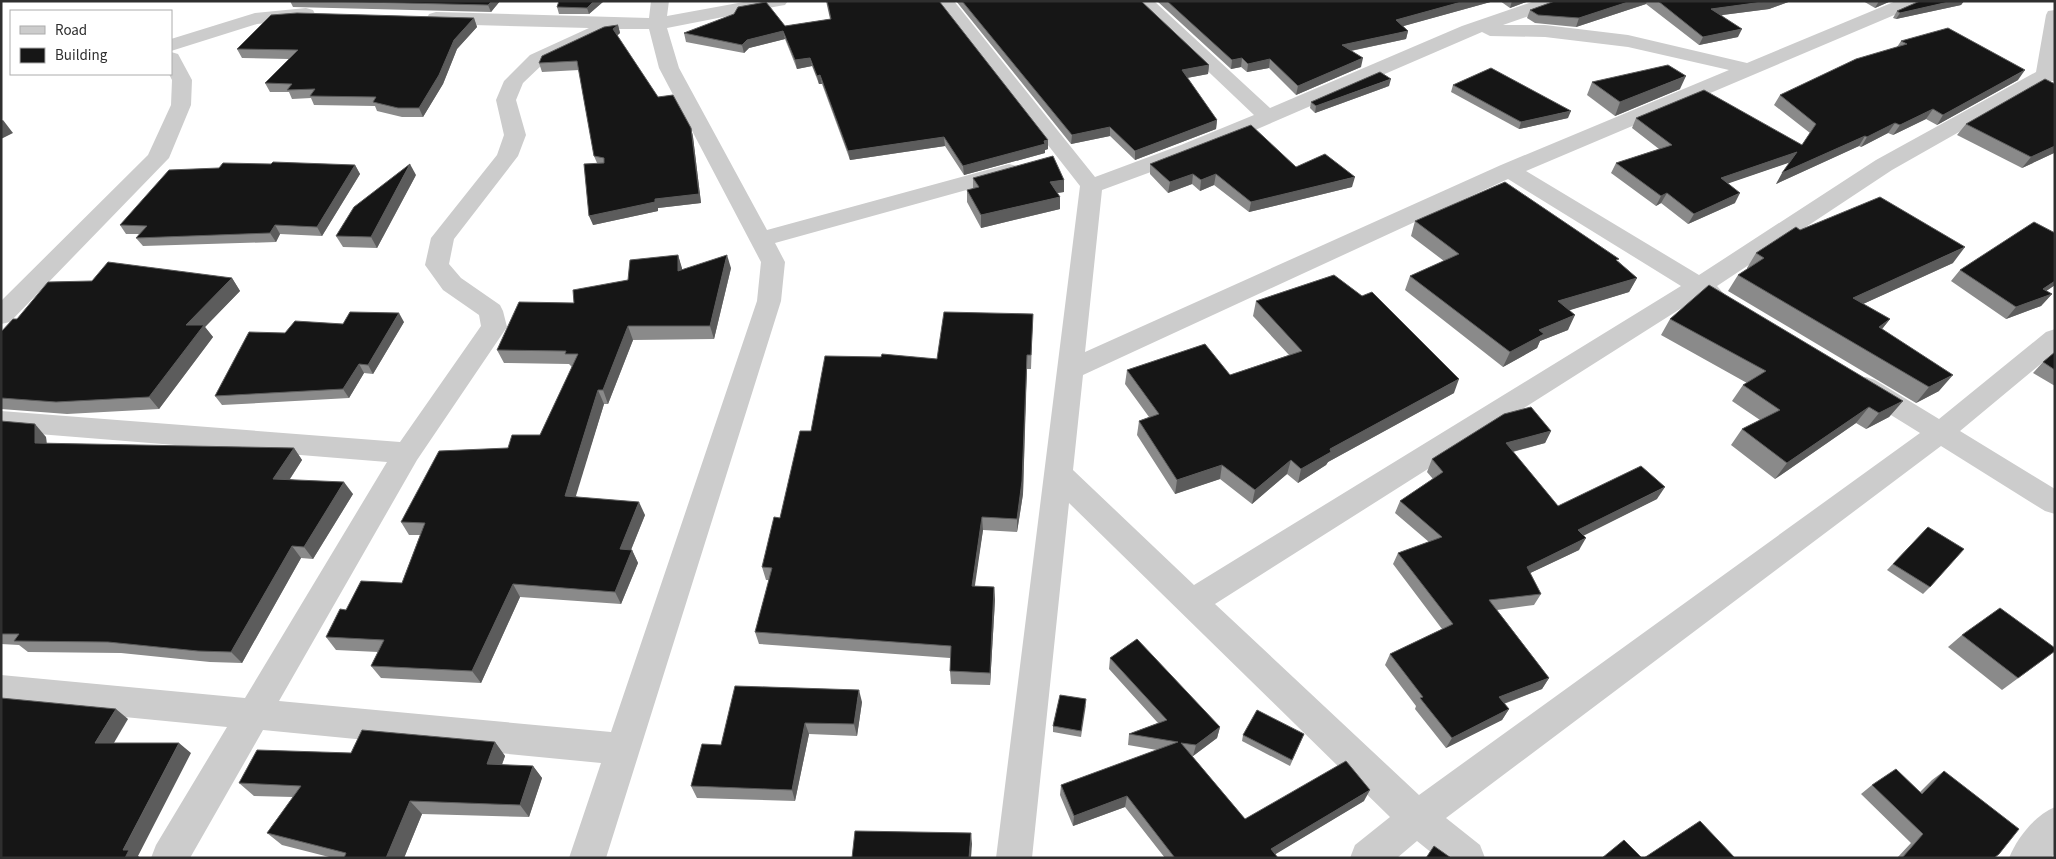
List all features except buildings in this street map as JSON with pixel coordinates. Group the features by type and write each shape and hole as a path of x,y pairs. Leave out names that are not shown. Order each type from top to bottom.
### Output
{"street":[{"path":"168,858 407,453 494,327 491,311 452,284 437,265 443,238 507,156 515,135 506,100 514,81 537,59 614,23 659,13 779,1"},
{"path":"944,1 1047,161 1091,186 1189,150 1469,30 1554,1"},
{"path":"1142,1 1267,116"},
{"path":"1069,370 1508,170 1912,1"},
{"path":"2044,1 2055,7"},
{"path":"172,45 255,10 320,14"},
{"path":"587,858 769,301 773,262 669,68 659,13"},
{"path":"1192,602 1699,286 1884,165 2050,75 2055,15"},
{"path":"418,18 614,23"},
{"path":"1469,30 1545,31 1628,41 1748,69"},
{"path":"1,316 158,158 181,105 182,80 172,60"},
{"path":"762,239 1047,161"},
{"path":"1508,170 1732,307"},
{"path":"1014,858 1091,186"},
{"path":"1368,858 1417,818 1941,432 2055,338"},
{"path":"1849,377 2055,503"},
{"path":"1,422 407,453"},
{"path":"1057,473 1417,818 1467,858"},
{"path":"1,690 624,749"},
{"path":"2028,858 2055,824"}]}
